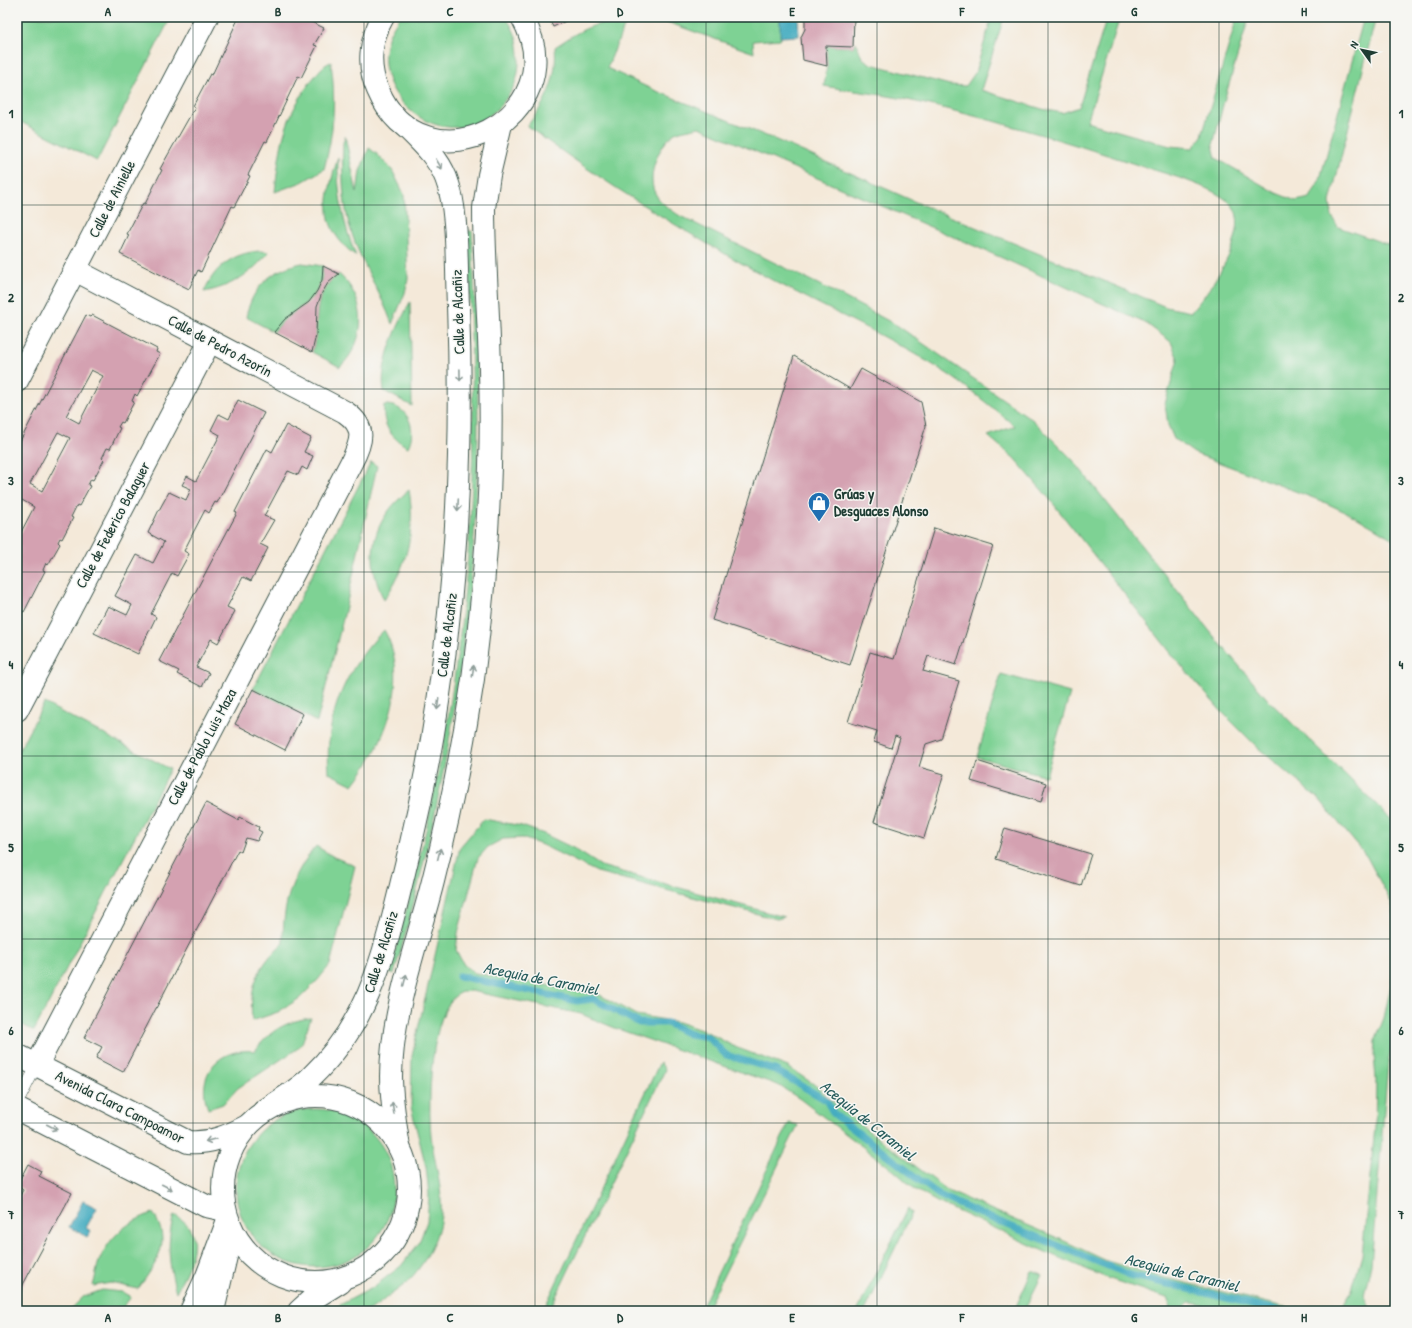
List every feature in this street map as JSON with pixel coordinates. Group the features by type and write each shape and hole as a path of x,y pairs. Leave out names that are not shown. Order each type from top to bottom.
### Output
{"main road":[{"name":"Calle de Ainielle","path":"17,382 206,17"},
{"path":"404,125 417,132 445,140 475,137 489,132 501,124 518,107 526,93 532,77 534,61 533,45 528,28 522,17"},
{"name":"Calle de Alcañiz","path":"264,1112 310,1079 328,1060 357,1017 369,994 390,924 415,826 435,726 454,574 460,473 460,372 453,207 449,185 440,166 432,154 392,113 382,100 375,84 371,68 371,51 381,18"},
{"name":"Calle de Alcañiz","path":"399,1147 392,1102 391,1076 395,1026 406,977 434,875 455,781 472,680 484,577 488,526 491,422 484,208 489,175 501,124"},
{"name":"Calle de Pedro Azorín","path":"75,270 345,412 354,418 360,427"},
{"name":"Calle de Federico Balaguer","path":"17,710 210,341"},
{"name":"Calle de Pablo Luis Maza","path":"37,1065 358,449 361,438 360,427"},
{"name":"Avenida Clara Campoamor","path":"17,1055 188,1142 210,1141 230,1135 247,1126"},
{"path":"213,1311 228,1221 223,1188 226,1165 234,1144 247,1126 264,1112 284,1101 306,1096 329,1096 351,1102 370,1113 382,1123 399,1147 408,1175 409,1190 406,1213 398,1234 385,1252 368,1267 348,1277 311,1300 299,1311"},
{"path":"17,1109 206,1206 228,1221 245,1250 261,1265 281,1276 303,1282 326,1282 348,1277"},
{"path":"191,1311 207,1276 228,1221"}],"lane":[{"path":"17,1104 37,1065"}],"green space":[{"path":"17,17 171,17 97,161 17,120"},
{"path":"400,17 505,17 516,36 519,50 518,72 511,92 498,108 475,123 451,127 428,122 408,108 393,89 385,66 387,42"},
{"path":"653,17 780,17 781,39 753,41 754,53"},
{"path":"992,17 1004,17 981,90 1042,109 1062,113 1079,107 1107,17 1120,17 1087,122 1170,146 1193,148 1202,136 1237,17 1249,17 1224,101 1213,145 1216,158 1276,193 1296,201 1310,198 1320,179 1364,17 1376,17 1330,202 1332,216 1338,227 1395,247 1395,540 1356,517 1324,502 1194,453 1174,439 1168,425 1165,404 1178,359 1171,342 1147,324 1009,261 699,127 675,133 669,138 659,152 653,169 652,178 655,193 669,209 680,216 838,294 898,326 1033,420 1072,459 1212,634 1269,701 1382,810 1395,825 1395,919 1392,904 1367,857 1319,799 1257,747 1222,712 1178,662 1048,497 1014,458 988,436 1015,426 969,389 940,369 899,345 772,280 709,245 616,188 527,126 540,108 549,90 555,69 555,47 588,28 606,23 626,22 607,68 647,87 781,142 918,203 1166,307 1191,312 1217,277 1225,263 1237,233 1237,219 1234,208 1228,201 1218,194 1178,178 1053,138 992,121 899,98 824,86 827,66 826,46 853,47 856,42 862,58 871,64 950,85 966,86 975,73"},
{"path":"331,62 334,103 332,129 324,169 302,182 275,192 281,147 284,134 294,108 322,67"},
{"path":"345,136 357,193 360,171 369,148 392,170 404,194 408,279 405,293 392,324 383,301 356,245 346,212 343,177 343,143"},
{"path":"338,157 340,195 344,220 356,256 335,234 330,222 328,211 330,186"},
{"path":"467,231 472,231 478,412 474,537 469,600 452,726 440,788 427,850 394,974 389,972 419,862 442,751 452,695 466,582 473,452"},
{"path":"260,251 269,252 248,273 223,287 204,292 213,275 226,263 241,255"},
{"path":"302,263 323,266 322,278 318,288 306,303 281,323 274,332 246,317 253,297 258,288 265,281 281,270"},
{"path":"339,274 355,295 359,307 360,320 356,345 340,367 312,352 315,341 318,310 323,291"},
{"path":"410,302 412,406 384,391 383,380 390,345"},
{"path":"384,405 399,408 408,418 412,432 408,447 396,439 388,430 384,418"},
{"path":"371,462 377,466 345,611 317,722 253,689"},
{"path":"409,490 411,519 408,548 399,575 384,600 374,569 373,554 375,540 379,527 387,514 396,502"},
{"path":"384,630 392,649 395,669 395,690 391,710 375,751 365,769 353,785 329,773 328,752 334,713 340,695 358,661"},
{"path":"1001,674 1070,693 1046,776 977,757"},
{"path":"44,703 170,769 34,1031 17,1022 17,754"},
{"path":"484,819 522,826 544,834 573,848 601,866 784,917 777,919 597,872 542,845 522,838 503,839 488,847 478,858 458,933 456,950 464,965 475,973 598,994 636,1015 678,1022 707,1032 735,1047 788,1067 815,1085 846,1114 950,1192 1060,1239 1107,1261 1157,1276 1289,1308 1324,1311 1231,1311 1189,1303 1181,1311 1170,1311 1171,1308 1167,1298 1107,1278 1048,1253 937,1202 916,1190 892,1169 800,1099 778,1085 615,1028 581,1014 471,991 459,993 449,1003 436,1038 431,1081 430,1120 432,1145 440,1185 441,1215 440,1224 434,1242 425,1260 413,1275 402,1286 376,1306 361,1312 332,1311 338,1306 372,1288 401,1266 419,1243 427,1221 429,1195 426,1167 411,1107 412,1055 460,847"},
{"path":"316,846 334,857 355,866 330,965 300,998 278,1012 252,1021 252,997 257,978 267,960 283,943 283,929 290,891 300,868"},
{"path":"1395,950 1395,1028 1388,1064 1371,1265 1364,1294 1371,1311 1330,1311 1342,1307 1351,1293 1362,1255 1375,1127 1375,1041 1384,1018 1392,980"},
{"path":"311,1018 302,1043 297,1049 238,1088 223,1104 208,1109 205,1096 205,1085 208,1074 213,1065 221,1058 231,1053 255,1051 266,1038 279,1028 302,1019"},
{"path":"660,1062 665,1070 549,1311 543,1311"},
{"path":"323,1109 338,1112 352,1118 371,1132 381,1144 391,1165 394,1188 391,1211 381,1232 371,1244 359,1254 338,1264 323,1267 307,1267 292,1264 271,1254 259,1244 249,1232 239,1211 237,1203 236,1180 239,1165 249,1144 259,1132 271,1122 292,1112 300,1110"},
{"path":"789,1123 798,1125 706,1311 700,1311"},
{"path":"908,1208 912,1213 865,1311 857,1311"},
{"path":"153,1213 162,1234 162,1244 156,1262 138,1289 111,1283 93,1286 99,1262 109,1243 128,1225"},
{"path":"174,1215 185,1222 191,1231 193,1240 193,1250 190,1261 176,1292 169,1254 170,1235"},
{"path":"1032,1271 1042,1275 1024,1311 1014,1311"},
{"path":"102,1290 122,1292 131,1297 120,1311 69,1311 83,1297"}],"water":[{"path":"780,17 798,17 799,36 780,37"},
{"path":"83,1201 97,1208 86,1228 91,1231 87,1237 69,1227"}],"building":[{"path":"239,17 301,17 324,28 314,45 317,46 301,78 298,76 267,142 265,141 248,175 250,176 234,207 232,206 201,272 198,270 189,289 120,254 129,235 127,234 143,203 145,204 162,170 160,169 195,107 193,106 210,74 212,75"},
{"path":"548,17 574,17 553,27"},
{"path":"805,17 854,17 853,47 826,46 827,66 803,60 801,37 805,29"},
{"path":"323,266 339,274 328,283 317,306 316,335 312,352 274,332 285,319 309,302 317,291 322,280"},
{"path":"86,315 90,317 92,315 157,349 156,352 160,354 137,396 135,394 132,401 134,402 123,423 121,422 118,427 120,428 110,449 107,448 102,458 104,460 93,480 91,479 88,485 90,486 79,506 77,505 71,517 73,518 62,539 60,538 58,542 60,544 48,565 46,563 43,570 45,571 24,612 22,611 20,613 17,611 17,540 34,507 22,500 17,509 17,447","holes":["91,370 103,376 79,423 66,416","58,432 70,438 42,491 30,484"]},
{"name":"Grúas y Desguaces Alonso","path":"794,356 850,389 861,369 921,402 926,426 850,665 712,620"},
{"path":"238,400 264,413 217,503 215,502 209,513 205,510 184,551 189,554 177,576 172,573 151,614 156,617 138,654 94,633 108,606 127,615 132,605 115,596 137,555 153,563 164,542 148,533 158,512 169,492 186,500 191,489 182,485 187,476 196,481 220,435 211,430 219,414 229,419"},
{"path":"286,425 311,438 304,452 313,456 307,470 302,467 298,475 288,471 264,516 274,520 260,544 268,548 251,581 243,577 227,607 235,611 218,643 211,639 196,667 209,673 202,687 177,674 179,671 159,661 237,513 235,512 267,449 272,452"},
{"path":"934,528 993,546 956,665 928,656 923,671 959,681 941,739 926,744 919,767 944,774 924,838 874,822 900,738 895,736 891,748 874,742 877,731 848,722 870,652 894,659"},
{"path":"253,689 303,714 285,750 235,724"},
{"path":"977,761 1046,783 1041,802 971,781"},
{"path":"206,803 238,820 240,817 259,827 258,830 262,832 257,841 246,838 241,852 238,850 123,1072 96,1058 102,1047 84,1038"},
{"path":"1005,828 1091,854 1081,886 996,859"},
{"path":"28,1164 41,1171 39,1176 72,1193 17,1296 17,1202 23,1190 17,1185"}],"waterway":[{"name":"Acequia de Caramiel","path":"459,976 577,1001 593,999 639,1023 667,1023 689,1034 708,1037 726,1055 775,1070 826,1100 834,1114 939,1195 978,1213 1130,1275 1281,1311"}],"place":[{"name":"Grúas y Desguaces Alonso","path":"819,522"}]}
